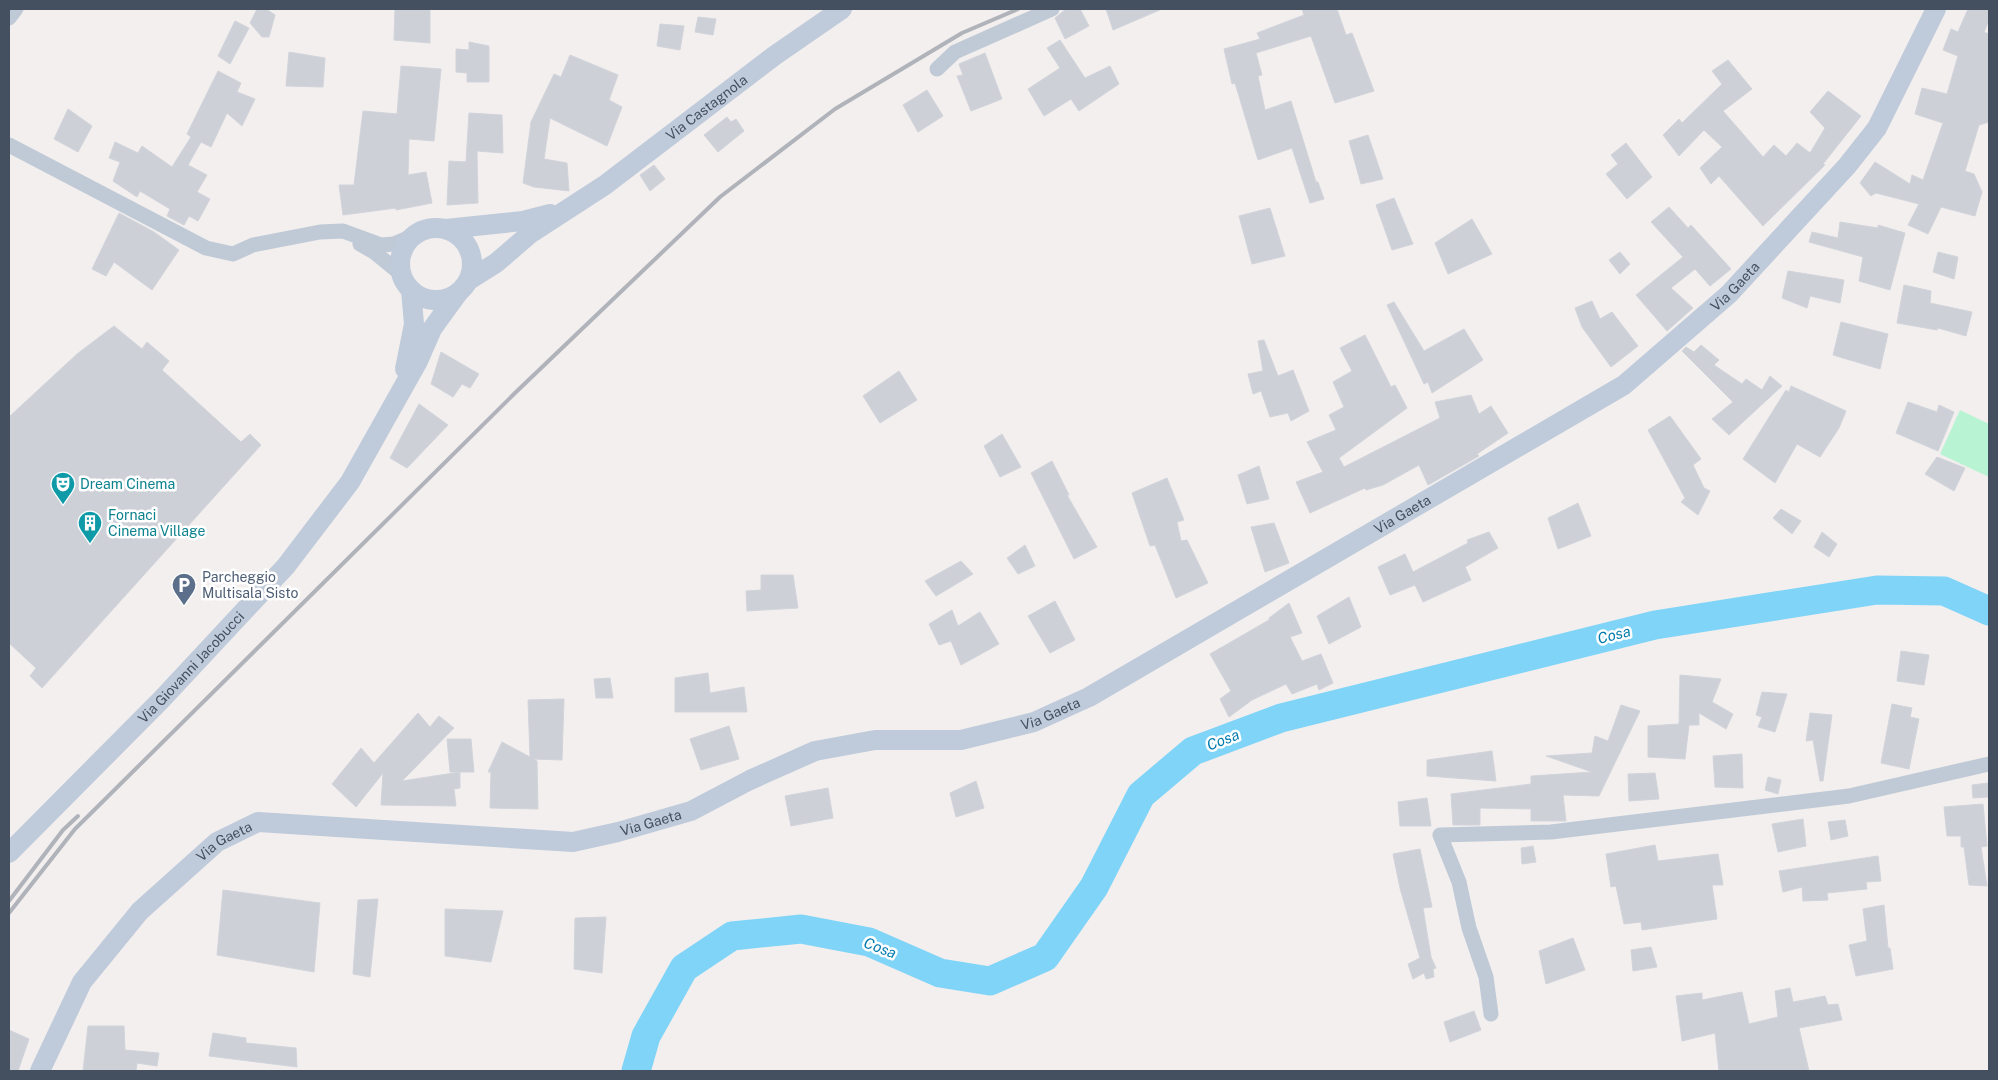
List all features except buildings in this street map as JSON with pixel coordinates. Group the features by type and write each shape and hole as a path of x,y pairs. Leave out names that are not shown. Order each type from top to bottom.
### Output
{"street":[{"path":"9,18 16,9"},
{"name":"Via Castagnola","path":"463,287 532,233 605,185 774,56 842,9"},
{"path":"938,68 955,52 1052,9"},
{"name":"Via Gaeta","path":"40,1071 82,982 140,911 217,842 258,822 573,842 618,832 691,811 750,780 815,751 875,740 961,740 1034,722 1089,698 1624,385 1729,294 1847,166 1877,128 1936,9"},
{"path":"9,146 206,248 233,254 253,245 320,232 343,231 381,245 394,244 423,230 435,227 456,233 470,249 472,270 463,287 432,329 418,361 402,388"},
{"path":"446,229 523,221 572,207"},
{"path":"320,232 356,242 368,249 429,300 439,300 463,287"},
{"path":"402,388 414,324 402,253 413,236"},
{"name":"Via Giovanni Jacobucci","path":"9,854 113,750 286,566 350,482 402,388"},
{"path":"1491,1014 1486,977 1469,928 1458,882 1440,835 1551,832 1841,797 1989,764"}],"green space":[{"path":"1960,410 1989,424 1989,477 1940,454"}],"waterway":[{"name":"Cosa","path":"636,1071 646,1036 684,968 732,936 801,929 869,942 940,973 990,981 1045,957 1094,887 1141,795 1193,751 1281,718 1655,625 1877,590 1944,591 1989,611"}],"railway":[{"path":"9,913 75,829 515,393 720,197 835,109 962,33 1018,9"},
{"path":"9,901 63,830 78,816"}],"place":[{"name":"Dream Cinema","path":"63,505"},
{"name":"Fornaci Cinema Village","path":"90,544"},
{"name":"Parcheggio Multisala Sisto","path":"184,606"}]}
